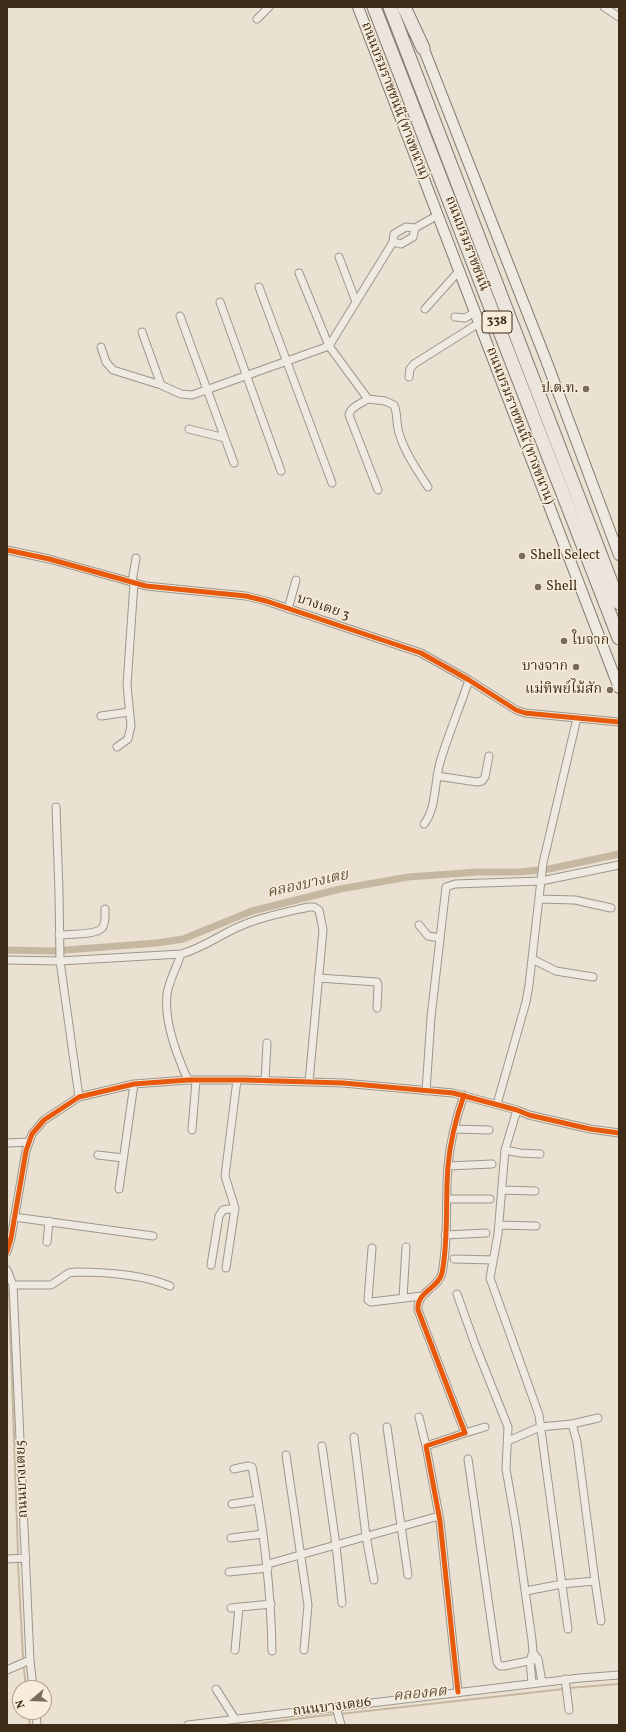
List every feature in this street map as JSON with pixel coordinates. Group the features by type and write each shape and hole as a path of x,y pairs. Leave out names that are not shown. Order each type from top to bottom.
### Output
{"highway":[{"name":"ถนนบรมราชชนนี","path":"374,7 619,638"},
{"name":"ถนนบรมราชชนนี","path":"390,7 619,603"},
{"path":"404,7 423,48"}],"main road":[{"name":"ถนนบรมราชชนนี (ทางขนาน)","path":"358,7 619,688"},
{"name":"338","path":"407,7 546,360 619,555"}],"street":[{"path":"257,19 269,7"},
{"path":"604,7 619,17"},
{"path":"101,347 106,362 113,370 161,385 186,395 192,395 288,362 329,346 393,242 394,234 406,227 415,228 438,215"},
{"path":"393,242 401,244 413,237 415,228"},
{"path":"339,257 356,302"},
{"path":"425,308 459,271"},
{"path":"299,273 329,346 368,399"},
{"path":"260,287 332,483"},
{"path":"220,302 282,471"},
{"path":"455,317 464,318 475,312"},
{"path":"180,316 234,463"},
{"path":"409,377 410,369 414,364 479,323"},
{"path":"142,332 161,385"},
{"path":"378,490 349,415 353,408 368,399 385,401 394,406 396,410 398,432 411,461 428,487"},
{"path":"188,429 225,438"},
{"name":"บางเตย 3","path":"7,550 49,559 133,582 161,588 246,596 421,653 469,680 516,710 532,715 619,722"},
{"path":"117,747 128,740 131,726 127,685 133,582 136,558"},
{"path":"288,609 296,580"},
{"path":"424,824 430,815 434,804 436,776 469,680"},
{"path":"101,716 129,712"},
{"path":"497,1104 526,1002 543,863 577,718"},
{"path":"436,776 477,782 482,781 485,777 490,756"},
{"path":"56,806 60,959 79,1097"},
{"path":"426,1091 431,1017 446,887 455,884 541,879 619,865"},
{"path":"539,899 575,900 611,908"},
{"path":"7,960 181,954 193,951 242,925 259,919 309,907 317,908 321,914 322,930 309,1082"},
{"path":"60,935 95,932 102,929 104,924 105,909"},
{"path":"419,926 428,936 440,938"},
{"path":"181,954 167,994 167,1011 174,1046 188,1080"},
{"path":"532,959 561,972 593,976"},
{"path":"318,978 377,982 377,1008"},
{"path":"266,1081 267,1044"},
{"path":"7,1252 28,1142 32,1134 44,1120 79,1097 134,1084 188,1080 237,1080 343,1083 426,1091 464,1095 563,1124 619,1133"},
{"path":"192,1130 196,1080"},
{"path":"226,1268 235,1208 225,1176 237,1080"},
{"path":"119,1189 134,1084"},
{"path":"464,1095 455,1119 448,1166 444,1260 441,1276 422,1296 418,1303 418,1310 466,1433"},
{"path":"517,1110 505,1150 499,1225 490,1271 491,1283 539,1415 543,1440 544,1461 568,1629"},
{"path":"454,1129 489,1130"},
{"path":"7,1143 28,1142"},
{"path":"505,1150 520,1153 540,1154"},
{"path":"98,1155 123,1158"},
{"path":"448,1166 492,1164"},
{"path":"502,1190 535,1191"},
{"path":"447,1199 490,1199"},
{"path":"211,1265 219,1216 223,1210 235,1208"},
{"path":"14,1217 153,1236"},
{"path":"48,1242 50,1222"},
{"path":"499,1225 536,1226"},
{"path":"445,1235 486,1234"},
{"path":"403,1298 406,1247"},
{"path":"372,1248 368,1300 371,1302 422,1296"},
{"path":"454,1259 493,1260"},
{"name":"ถนนบางเตย5","path":"7,1270 13,1285 32,1680"},
{"path":"13,1285 51,1285 69,1273 76,1272 133,1276 154,1280 170,1286"},
{"path":"457,1294 476,1347 508,1427 506,1470 526,1591 534,1660 532,1683"},
{"path":"419,1417 439,1516 458,1692"},
{"path":"508,1441 540,1427 572,1424 598,1418"},
{"path":"572,1424 578,1449 594,1581 601,1621"},
{"path":"387,1427 408,1575"},
{"path":"426,1446 485,1427"},
{"path":"354,1437 366,1536 374,1580"},
{"path":"322,1446 336,1545 342,1603"},
{"path":"286,1455 308,1605 304,1650"},
{"path":"468,1458 497,1662 500,1666 504,1666 534,1660"},
{"path":"234,1469 248,1466 252,1467 268,1566 272,1650"},
{"path":"232,1504 258,1500"},
{"path":"229,1572 268,1566 301,1554 439,1516"},
{"path":"232,1538 263,1534"},
{"path":"7,1559 26,1558"},
{"path":"526,1591 562,1584 594,1581"},
{"path":"231,1608 271,1604"},
{"path":"235,1650 239,1607"},
{"path":"7,1670 30,1660"},
{"path":"534,1660 542,1682"},
{"name":"ถนนบางเตย6","path":"189,1725 532,1683 566,1682 619,1674"},
{"path":"566,1682 569,1710"},
{"path":"216,1689 235,1719"},
{"path":"336,1708 340,1722"}],"waterway":[{"name":"คลองบางเตย","path":"7,950 53,951 157,943 183,939 252,911 340,889 408,877 478,872 519,872 549,869 619,854"},
{"path":"7,1285 9,1295 18,1553"},
{"path":"18,1564 23,1657"},
{"path":"24,1669 25,1680"},
{"name":"คลองคต","path":"568,1688 619,1684"},
{"name":"คลองคต","path":"340,1714 564,1689"},
{"name":"คลองคต","path":"248,1725 335,1714"},
{"path":"29,1720 30,1725"}],"cycle path":[{"path":"7,550 49,559 146,586 246,596 266,601 421,653 469,680 516,710 525,713 619,722"},
{"path":"7,1252 11,1238 26,1151 32,1134 44,1120 79,1097 134,1084 188,1080 244,1080 343,1083 453,1093 517,1110 529,1115 590,1129 619,1133"},
{"path":"458,1692 440,1521 426,1446 465,1433 418,1310 418,1304 424,1294 437,1283 442,1273 446,1233 447,1179 450,1148 458,1112 464,1095"}],"place":[{"name":"ป.ต.ท.","path":"586,389"},
{"name":"Shell Select","path":"522,556"},
{"name":"Shell","path":"538,587"},
{"name":"ใบจาก","path":"564,641"},
{"name":"บางจาก","path":"576,667"},
{"name":"แม่ทิพย์ไม้สัก","path":"610,690"}]}
